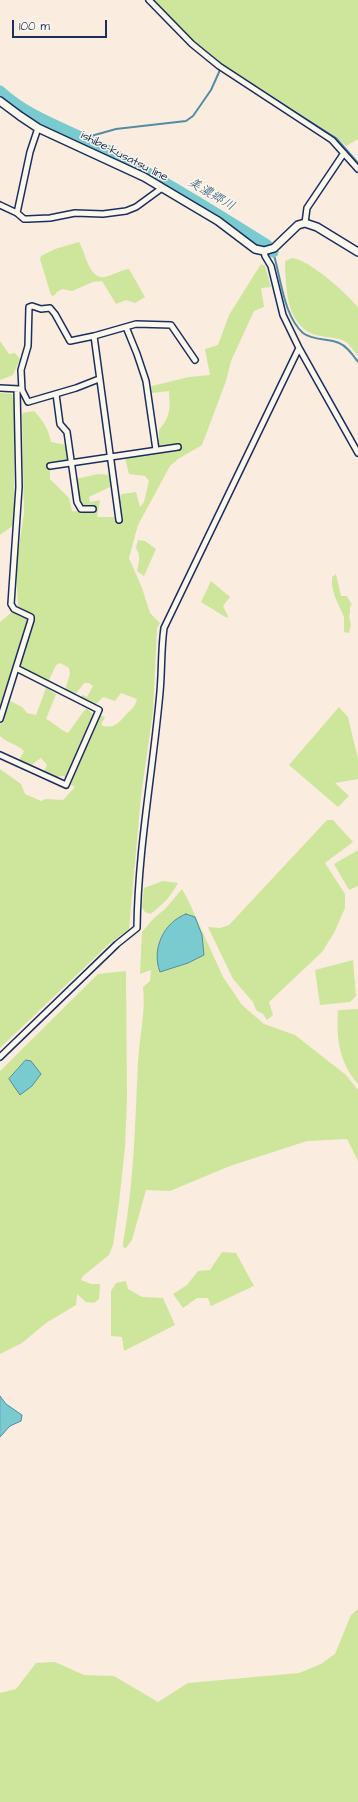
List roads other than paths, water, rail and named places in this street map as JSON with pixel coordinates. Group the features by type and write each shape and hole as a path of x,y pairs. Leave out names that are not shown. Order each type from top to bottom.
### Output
{"main road":[{"name":"ishibe-kusatsu line","path":"0,101 38,128 128,169 218,221 255,249 265,251"},
{"path":"265,251 276,246 298,226 305,223 317,228 358,252"}],"street":[{"path":"149,0 192,44 219,66 332,140 358,169"},
{"path":"17,213 30,152 38,128"},
{"path":"305,223 307,208 344,153"},
{"path":"0,205 17,213 24,219 50,218 75,213 92,215 126,211 136,207 162,188"},
{"path":"265,251 264,256 270,266 282,312 299,348 358,453"},
{"path":"0,719 31,620 31,617 14,609 11,604 19,487 18,406 21,370 28,346 29,306 41,310 50,308 70,341 140,324 171,325 195,360"},
{"path":"126,327 146,381 156,450"},
{"path":"94,336 119,520"},
{"path":"0,1057 117,944 137,928 139,880 160,691 160,652 164,628 299,348"},
{"path":"18,406 99,379"},
{"path":"0,388 20,389"},
{"path":"20,389 28,402"},
{"path":"56,394 60,424 67,432 75,493 79,507 81,509 93,509"},
{"path":"50,466 178,447"},
{"path":"0,755 66,785 99,710 16,668"}],"water":[{"path":"186,914 195,917 202,935 204,955 188,963 160,972 157,954 161,937 171,923"},
{"path":"26,1060 31,1061 41,1074 32,1086 20,1095 9,1079"},
{"path":"0,1396 6,1404 22,1415 21,1421 10,1426 0,1437"}],"waterway":[{"path":"223,66 336,138 358,163"},
{"path":"84,138 116,129 186,121 193,116 211,90 220,70"},
{"name":"美濃郷川","path":"0,91 12,101 38,117 93,143 168,184 267,245 273,252"},
{"name":"美濃郷川","path":"273,252 287,306 296,325 307,336 335,341 342,344 350,351 358,362"}]}
